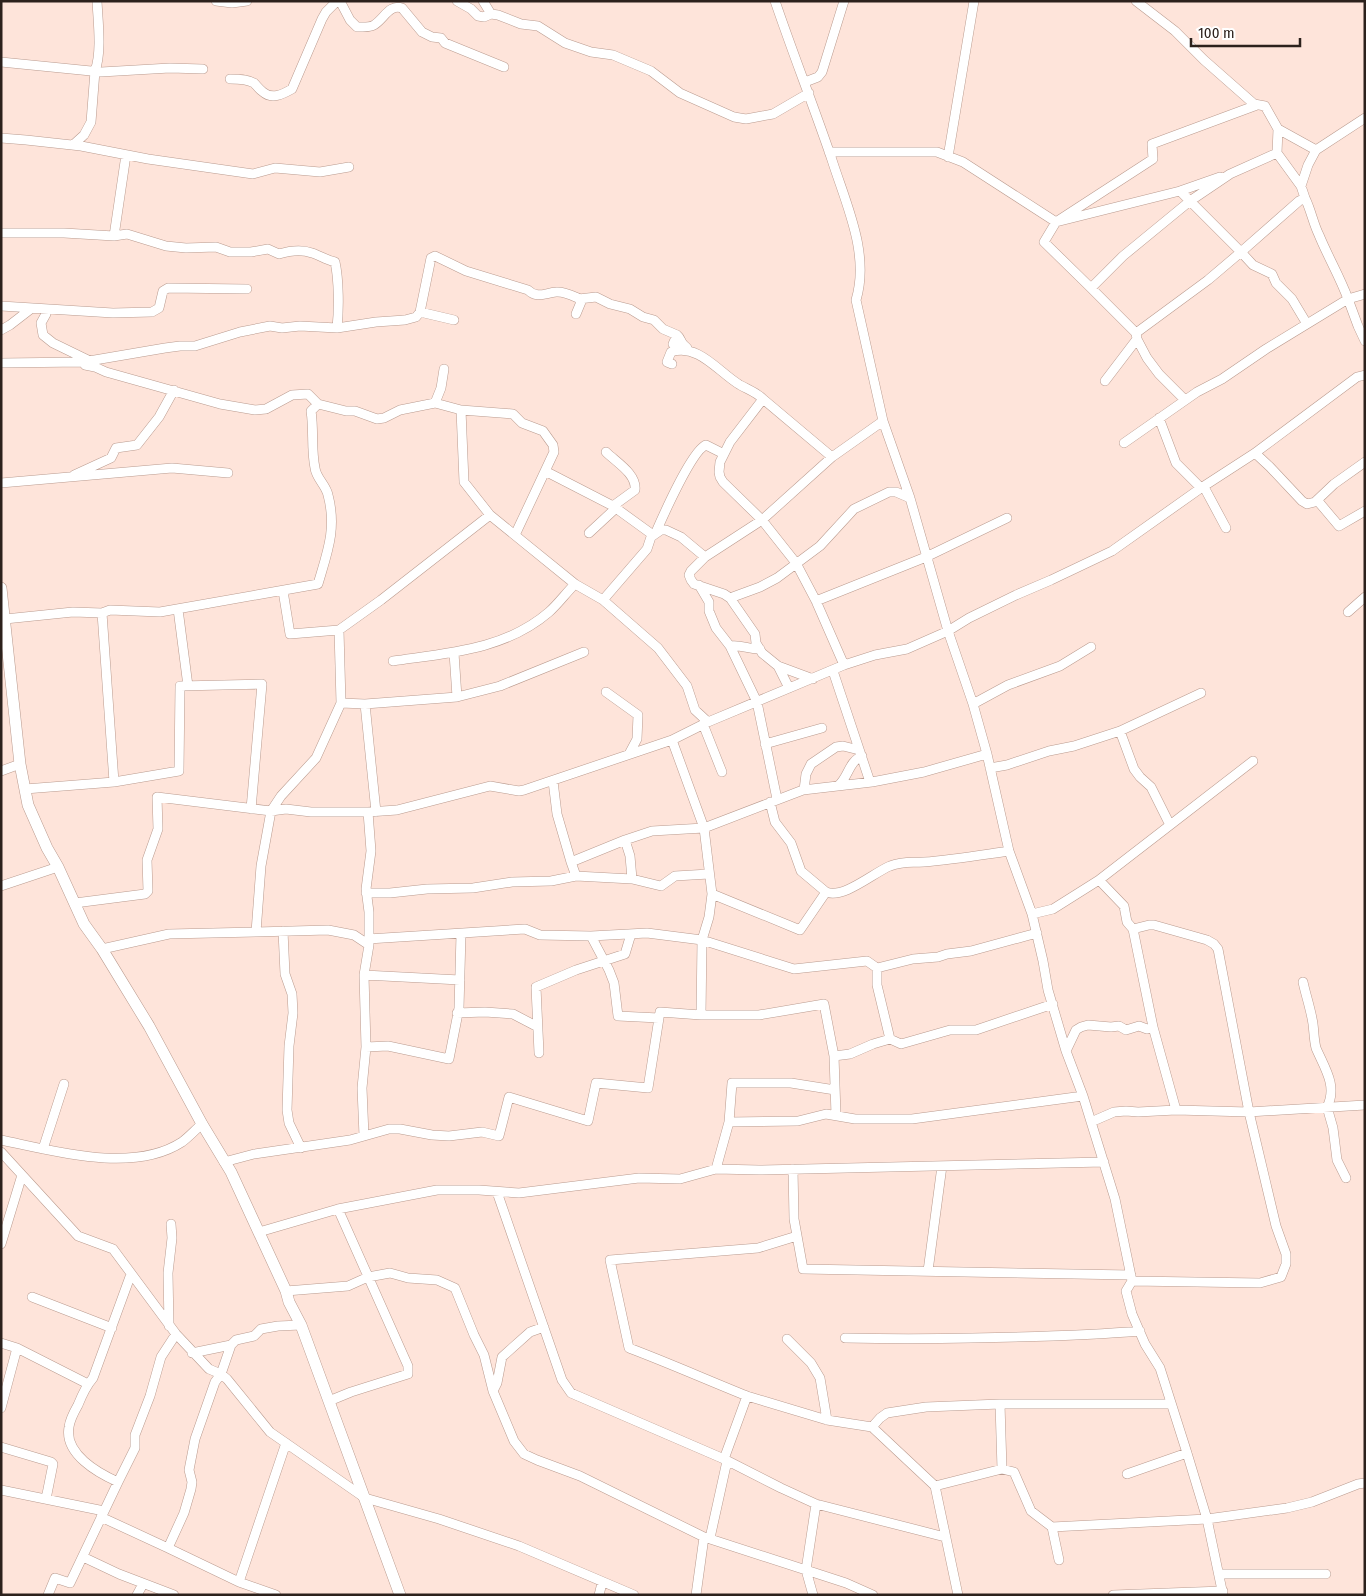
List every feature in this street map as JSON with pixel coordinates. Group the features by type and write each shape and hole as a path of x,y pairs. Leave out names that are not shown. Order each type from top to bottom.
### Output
{"street":[{"path":"73,145 84,135 91,122 94,71 97,66 98,50 98,1"},
{"path":"216,1 232,3 247,1"},
{"path":"230,79 250,81 266,95 271,96 284,94 292,89 326,12 339,1 350,20 357,27 366,28 375,25 392,9 402,8 426,34 441,38 445,43 504,67"},
{"path":"457,1 471,9 478,16 498,15 521,24 538,26 565,43 591,52 613,55 651,71 680,93 734,117 746,119 773,114 809,93"},
{"path":"483,1 491,14"},
{"path":"775,1 809,93 856,233 861,286 856,300 883,421 910,498 948,631 987,754 1009,851 1032,914 1048,990 1066,1051 1083,1096 1115,1199 1132,1278 1126,1291 1132,1314 1160,1368 1207,1520 1223,1593 1113,1594"},
{"path":"805,82 818,77 822,72 844,1"},
{"path":"948,157 974,1"},
{"path":"1136,1 1175,31 1254,104 1265,106 1278,129 1316,150"},
{"path":"1,62 94,71 170,68 203,69"},
{"path":"1185,400 1147,358 1137,336 1044,242 1056,222 1153,159 1152,144 1257,105"},
{"path":"1301,186 1308,165 1316,150 1365,118"},
{"path":"1278,129 1277,153 1301,186 1319,235 1338,273 1365,341"},
{"path":"1,138 73,145 253,174 275,168 320,172 349,167"},
{"path":"829,152 937,152 963,162 1056,222 1180,191 1230,174 1277,153"},
{"path":"114,236 126,155"},
{"path":"1091,288 1122,256 1190,201 1230,174"},
{"path":"1180,191 1254,265 1272,274 1276,282 1292,299 1307,324"},
{"path":"1105,381 1137,336 1208,280 1299,201 1305,198"},
{"path":"1,233 64,233 114,236 127,234 166,246 186,248 216,247 230,252 252,252 268,249 279,254 290,250 313,253 321,258 335,262 337,270 337,328"},
{"path":"1,363 86,361 172,347 195,346 240,332 270,326 282,328 300,326 337,328 405,320 416,316 420,312 426,289 429,262 435,256 466,271 528,290 532,294 539,296 557,292 580,299 596,297 610,304 630,309 643,317 654,320 663,329 681,338 683,344 687,347 684,350"},
{"path":"1,306 113,313 152,312 158,308 163,291 168,288 247,289"},
{"path":"1124,443 1185,400 1222,379 1266,349 1348,299 1365,294"},
{"path":"576,314 581,302 580,299"},
{"path":"1,330 10,326 32,308"},
{"path":"45,309 46,314 41,323 44,334 53,343 86,361"},
{"path":"420,312 454,320"},
{"path":"672,364 667,362 671,352 684,350 712,362 740,385 750,389 832,457"},
{"path":"86,361 85,365 106,372 220,404 255,410 266,409 292,395 308,394 318,404 346,411 355,411 377,419 384,418 400,410 435,403 461,410 513,414 522,423 543,431 549,438 554,452 515,535"},
{"path":"435,403 441,388 444,369"},
{"path":"75,903 145,894 148,891 148,860 158,829 157,798 271,811 372,812 397,810 490,786 519,791 554,781 672,740 706,723 844,665 875,655 907,649 948,631 969,618 1016,595 1112,551 1202,487 1255,453 1327,400 1356,376 1365,375"},
{"path":"67,478 111,458 116,448 137,445 159,417 174,390"},
{"path":"763,400 730,442 724,454 719,472 720,477 762,520 796,563 816,601 844,665"},
{"path":"5,619 73,612 102,613 110,610 160,612 318,584 331,541 333,525 328,494 315,471 312,451 313,420 311,411 318,404"},
{"path":"461,410 464,482 490,515 575,584 603,600 658,648 686,686 695,710 706,723 722,772"},
{"path":"1159,418 1176,463 1202,487 1226,528"},
{"path":"813,679 778,666 762,653 754,634 728,596 699,585 690,580 689,575 705,558 762,520 832,457 883,421"},
{"path":"603,600 647,549 676,488 699,449 706,445 724,454"},
{"path":"589,533 635,490 636,485 631,476 606,452"},
{"path":"1255,453 1307,504 1317,500 1334,484 1365,462"},
{"path":"1,483 172,468 228,473"},
{"path":"545,471 615,507 654,534"},
{"path":"709,602 760,587 778,578 820,546 854,509 889,492 896,492 910,498"},
{"path":"1317,500 1339,526 1365,511"},
{"path":"283,590 290,634 339,630 381,600 490,515"},
{"path":"816,601 852,586 876,579 1007,518"},
{"path":"654,534 661,530 666,530 681,538 705,558"},
{"path":"393,661 483,647 510,637 529,627 550,611 575,584"},
{"path":"699,585 709,602 709,611 716,628 730,646 757,702 776,822 791,843 801,871 826,892 831,893 848,889 889,867 907,861 924,862 1009,851"},
{"path":"1,588 20,764 28,805 46,848 58,867 84,924 102,949 149,1026 202,1124 231,1172 301,1325 399,1594"},
{"path":"1348,612 1365,597"},
{"path":"178,609 188,686"},
{"path":"102,613 114,782"},
{"path":"256,932 260,866 271,811 281,796 316,758 341,703 339,630"},
{"path":"730,646 760,649"},
{"path":"972,704 1008,686 1060,666 1091,647"},
{"path":"454,652 458,697"},
{"path":"341,703 365,704 458,697 500,686 584,652"},
{"path":"778,666 789,688"},
{"path":"833,671 870,782"},
{"path":"25,789 114,782 179,771 180,686 262,684 251,809"},
{"path":"606,692 638,715 637,739 629,754"},
{"path":"990,768 1007,766 1049,751 1074,746 1120,731 1201,693"},
{"path":"364,1136 362,1088 366,1046 364,975 369,912 366,893 371,851 372,812 365,704"},
{"path":"765,744 822,728"},
{"path":"1120,731 1134,769 1151,787 1170,825"},
{"path":"672,740 704,828 712,894 709,917 702,940 701,1015"},
{"path":"804,790 806,774 811,764 836,747 843,746 861,753"},
{"path":"838,786 844,781 848,769 861,753"},
{"path":"572,862 625,840 652,832 704,828 804,790 870,782 924,772 987,754"},
{"path":"1032,914 1053,909 1099,880 1253,761"},
{"path":"1,771 20,764"},
{"path":"554,781 557,814 576,876"},
{"path":"625,840 630,856 632,879"},
{"path":"1,886 58,867"},
{"path":"366,893 473,888 512,882 551,881 576,876 632,879 661,886 675,876 709,874"},
{"path":"1099,880 1124,906 1127,922 1133,929 1154,1027 1176,1110"},
{"path":"712,894 800,930 826,892"},
{"path":"793,1169 794,1219 803,1269 928,1271 1260,1283 1281,1277 1286,1264 1286,1254 1276,1226 1249,1112 1218,949 1207,940 1154,925 1133,929"},
{"path":"102,949 169,934 328,930 354,934 368,942 525,929 540,935 590,936 647,933 702,940 794,969 867,961 878,968 913,959 971,951 1037,933"},
{"path":"282,931 285,974 292,994 293,1012 289,1046 288,1123 301,1148"},
{"path":"366,1046 388,1046 449,1059 459,1008 461,934"},
{"path":"539,1053 536,1026 536,987 604,960 625,954 631,934"},
{"path":"590,936 604,960 614,984 618,1016 659,1018"},
{"path":"878,968 878,985 890,1039"},
{"path":"364,975 460,980"},
{"path":"1303,982 1316,1046 1330,1078 1329,1103 1326,1107"},
{"path":"224,1162 254,1154 350,1140 389,1129 400,1129 432,1135 449,1136 482,1132 499,1136 509,1097 588,1121 596,1083 648,1088 660,1012 701,1015 759,1015 824,1004 834,1056 836,1115"},
{"path":"834,1056 850,1054 890,1039 901,1044 950,1030 976,1030 1053,1004"},
{"path":"457,1013 513,1014 536,1026"},
{"path":"1066,1051 1076,1030 1088,1025 1119,1026 1126,1030 1139,1026 1147,1029 1154,1027"},
{"path":"716,1169 729,1122 732,1083 791,1083 835,1090"},
{"path":"43,1149 64,1084"},
{"path":"729,1122 798,1121 819,1114 855,1119 912,1119 1083,1096"},
{"path":"1091,1122 1114,1112 1176,1110 1249,1112 1365,1105"},
{"path":"1326,1107 1333,1128 1336,1160 1346,1178"},
{"path":"1,1140 95,1158 142,1156 166,1149 181,1142 202,1124"},
{"path":"1,1152 78,1236 113,1249 192,1353 209,1369 221,1374 245,1400 270,1432 365,1498 439,1519 519,1546 602,1583 634,1595"},
{"path":"259,1232 338,1209 438,1190 479,1190 519,1193 639,1178 680,1179 716,1169 1104,1162"},
{"path":"928,1271 942,1166"},
{"path":"1,1244 22,1175"},
{"path":"497,1192 562,1380 571,1394 725,1460 816,1504 945,1537"},
{"path":"329,1401 408,1374 408,1366 338,1209"},
{"path":"170,1326 168,1273 172,1238 171,1224"},
{"path":"797,1236 758,1248 610,1260 629,1348 747,1396 827,1420 872,1427 935,1486 958,1595"},
{"path":"286,1291 348,1286 368,1277 390,1273 408,1278 437,1280 455,1288 484,1355 492,1392 514,1441 524,1454 580,1476 707,1537 846,1583 874,1595"},
{"path":"118,1482 103,1476 81,1459 74,1450 68,1429 88,1384 93,1378 131,1274"},
{"path":"32,1297 112,1328"},
{"path":"168,1548 184,1513 191,1489 192,1482 189,1470 195,1439 231,1346 236,1340 254,1336 261,1329 301,1325"},
{"path":"492,1392 497,1383 502,1357 530,1332 544,1327"},
{"path":"846,1338 897,1340 1052,1337 1140,1331"},
{"path":"48,1595 55,1578 70,1583 83,1557 135,1448 135,1435 150,1396 161,1357 176,1334"},
{"path":"787,1339 811,1363 820,1378 827,1420"},
{"path":"1,1343 17,1348 88,1384"},
{"path":"192,1353 231,1346"},
{"path":"1,1408 17,1348"},
{"path":"696,1595 725,1460 747,1396"},
{"path":"872,1427 887,1413 905,1409 1000,1404 1171,1404"},
{"path":"1000,1404 1002,1469"},
{"path":"239,1582 286,1443"},
{"path":"1,1447 52,1462 46,1499"},
{"path":"1127,1474 1187,1453"},
{"path":"935,1486 1002,1469 1014,1472 1031,1511 1052,1527 1207,1520 1287,1508 1312,1502 1365,1483"},
{"path":"1,1490 46,1499 102,1514 239,1582 276,1595"},
{"path":"813,1595 806,1570 816,1504"},
{"path":"1052,1527 1059,1560"},
{"path":"83,1557 143,1584 174,1595"},
{"path":"1219,1574 1326,1574"},
{"path":"599,1595 602,1583"},
{"path":"137,1595 143,1584"}]}
